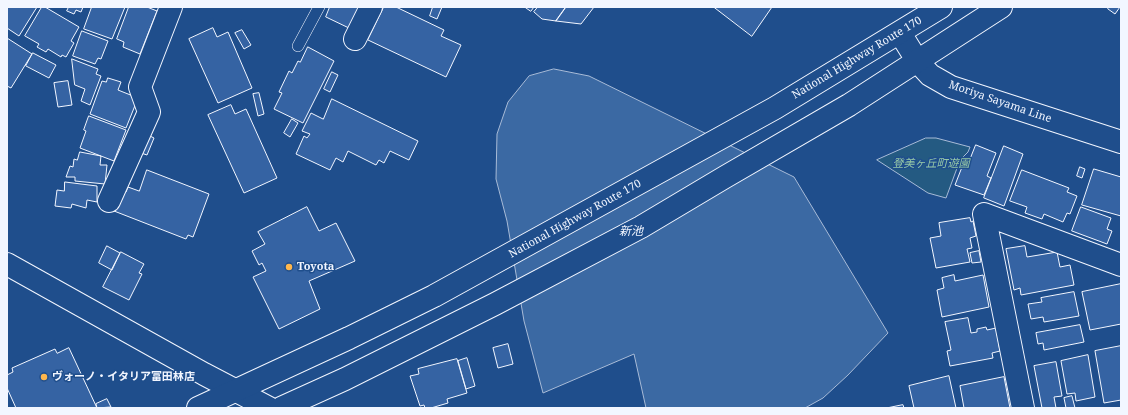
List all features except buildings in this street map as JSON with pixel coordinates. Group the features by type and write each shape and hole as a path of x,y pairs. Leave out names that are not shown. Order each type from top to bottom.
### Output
{"main road":[{"path":"109,200 149,112 140,87 171,7"},
{"path":"355,39 371,7"},
{"name":"National Highway Route 170","path":"198,408 349,338 434,296 775,108 941,7"},
{"path":"281,408 345,379 495,304 641,227 849,105 918,62 1001,7"},
{"name":"Moriya Sayama Line","path":"900,32 918,62 930,75 951,87 1121,142"},
{"path":"1023,408 984,214 1121,265"},
{"path":"7,264 269,408"}],"lane":[{"path":"298,46 319,7"}],"green space":[{"name":"登美ヶ丘町遊園","path":"926,138 936,138 970,147 968,152 960,160 946,198 928,193 877,160"}],"water":[{"name":"新池","path":"554,69 589,76 794,177 888,333 848,375 823,398 805,408 646,408 634,354 543,393 524,321 507,221 496,179 497,134 508,102 529,76"}],"place":[{"name":"Toyota","path":"289,267"},
{"name":"ヴォーノ・イタリア富田林店","path":"44,377"}]}
